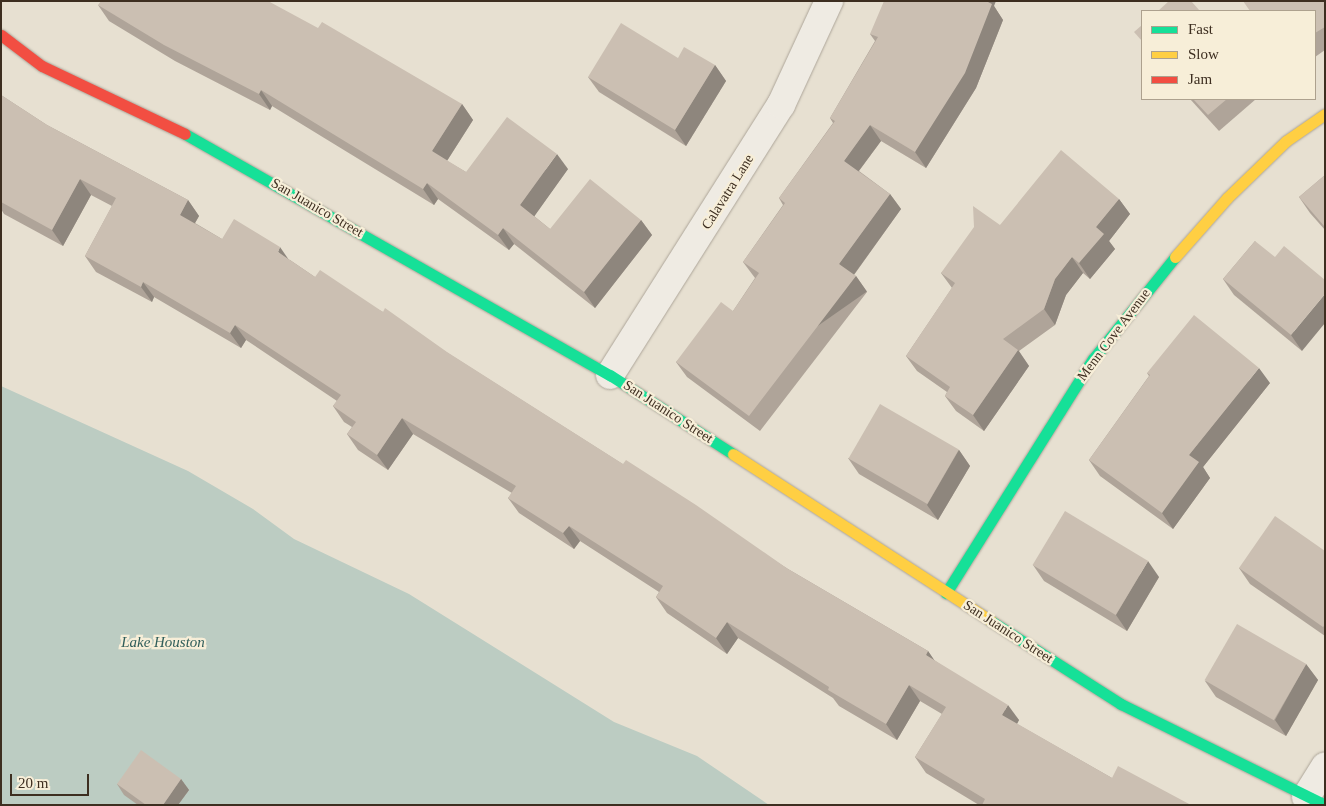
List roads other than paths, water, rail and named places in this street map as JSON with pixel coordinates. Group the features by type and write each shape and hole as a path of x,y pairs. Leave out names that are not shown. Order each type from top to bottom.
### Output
{"street":[{"name":"Calavatra Lane","path":"610,375 781,105 830,1"},
{"name":"San Juanico Street","path":"1,35 42,66 168,124 610,375 1121,704 1315,801"},
{"name":"Menn Cove Avenue","path":"946,593 1093,359 1162,272 1227,198 1286,141 1325,114"},
{"path":"1315,801 1325,766"}],"water":[{"name":"Lake Houston","path":"1,386 188,471 253,509 294,539 409,594 614,722 697,756 769,805 1,805"}]}
